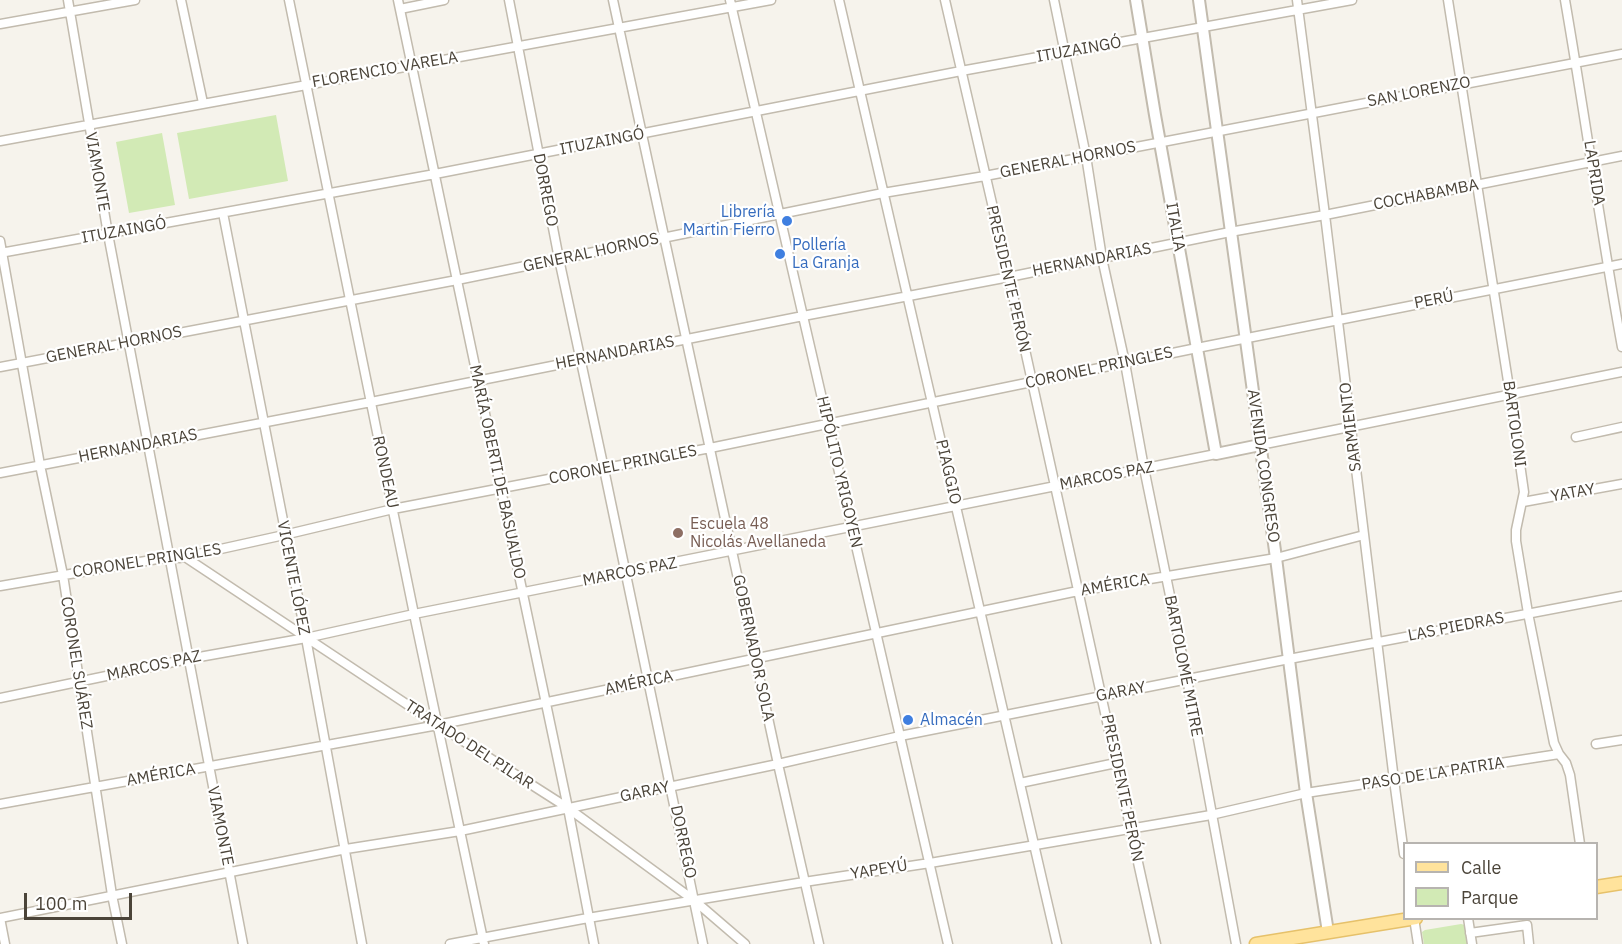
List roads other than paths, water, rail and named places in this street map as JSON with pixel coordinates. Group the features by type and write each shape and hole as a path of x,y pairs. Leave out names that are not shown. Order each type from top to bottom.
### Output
{"main road":[{"path":"1598,887 1622,883"},
{"path":"1256,944 1408,920"}],"street":[{"name":"VIAMONTE","path":"68,0 128,343 243,944"},
{"path":"0,24 135,0"},
{"path":"182,0 203,103"},
{"name":"RONDEAU","path":"289,0 483,941"},
{"path":"399,4 444,0"},
{"name":"DORREGO","path":"509,0 559,259 703,944"},
{"name":"GOBERNADOR SOLA","path":"613,0 819,944"},
{"name":"FLORENCIO VARELA","path":"0,141 619,28 731,4 771,0"},
{"name":"PIAGGIO","path":"838,0 1057,944"},
{"name":"PRESIDENTE PERÓN","path":"945,0 1009,277 1156,944"},
{"name":"BARTOLOMÉ MITRE","path":"1054,0 1086,156 1102,258 1187,679 1236,944"},
{"name":"ITALIA","path":"1136,0 1216,454"},
{"name":"AVENIDA CONGRESO","path":"1199,0 1306,793 1328,932"},
{"name":"SARMIENTO","path":"1297,0 1403,848"},
{"name":"ITUZAINGÓ","path":"1,253 435,174 961,71 1352,0"},
{"name":"BARTOLONI","path":"1448,0 1524,492 1516,541 1554,743 1570,775 1580,842"},
{"name":"LAPRIDA","path":"1565,0 1622,347"},
{"name":"MARÍA OBERTI DE BASUALDO","path":"399,4 568,808 594,944"},
{"name":"HIPÓLITO YRIGOYEN","path":"731,4 948,944"},
{"name":"SAN LORENZO","path":"1217,131 1622,54"},
{"name":"GENERAL HORNOS","path":"0,367 457,280 883,193 985,176 1217,131"},
{"name":"COCHABAMBA","path":"1230,232 1622,156"},
{"name":"VICENTE LÓPEZ","path":"222,213 306,638 362,944"},
{"name":"HERNANDARIAS","path":"0,472 371,402 1230,232"},
{"name":"CORONEL SUÁREZ","path":"0,241 40,465 63,575 112,895 122,944"},
{"name":"PERÚ","path":"1245,338 1622,264"},
{"name":"CORONEL PRINGLES","path":"0,586 169,557 180,558 393,509 710,448 1245,338"},
{"path":"1260,445 1622,372"},
{"path":"1576,437 1622,427"},
{"name":"MARCOS PAZ","path":"0,698 1260,445"},
{"name":"YATAY","path":"1523,502 1622,484"},
{"path":"1276,558 1364,535"},
{"name":"TRATADO DEL PILAR","path":"185,557 438,725 568,808 695,901 745,944"},
{"name":"AMÉRICA","path":"0,804 438,725 1078,591 1276,558"},
{"name":"LAS PIEDRAS","path":"1289,659 1622,596"},
{"name":"GARAY","path":"0,918 346,849 460,831 900,736 1289,659"},
{"path":"1596,744 1622,740"},
{"name":"PASO DE LA PATRIA","path":"1306,793 1559,754"},
{"path":"1020,783 1116,763"},
{"name":"YAPEYÚ","path":"450,944 483,941 588,918 930,863 1211,814 1306,793"},
{"path":"0,918 4,944"},
{"path":"1415,920 1418,944"},
{"path":"1468,920 1472,944"},
{"path":"1470,933 1527,925 1530,944"}],"place":[{"name":"Librería Martin Fierro","path":"787,221"},
{"name":"Pollería La Granja","path":"780,254"},
{"name":"Escuela 48 Nicolás Avellaneda","path":"678,533"},
{"name":"Almacén","path":"908,720"}]}
